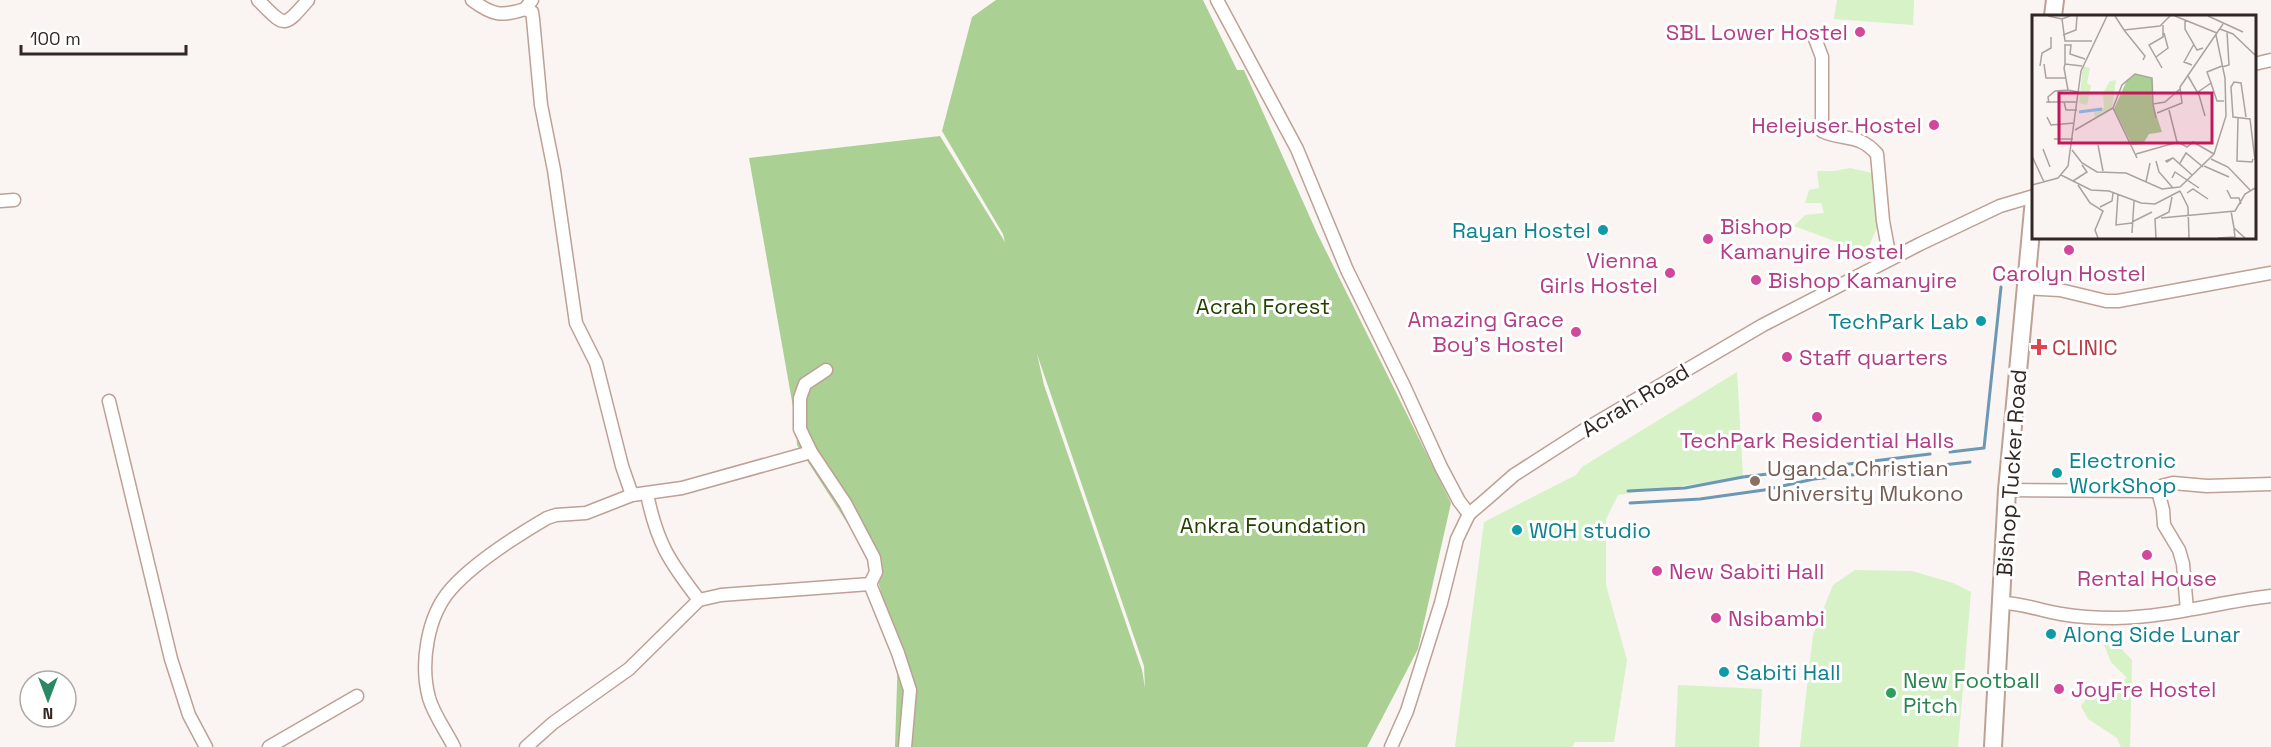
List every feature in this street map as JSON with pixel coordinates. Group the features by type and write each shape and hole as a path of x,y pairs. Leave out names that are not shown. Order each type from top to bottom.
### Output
{"main road":[{"path":"2053,15 2055,0"},
{"name":"Bishop Tucker Road","path":"1993,747 2007,490 2032,217"}],"street":[{"path":"258,0 278,20 284,22 293,18 308,0"},
{"path":"472,0 485,10 500,15 528,4 532,12 541,105 554,170 576,323 596,363 622,466 632,495"},
{"path":"1216,0 1297,149 1347,270 1441,466 1459,501 1469,514"},
{"path":"1814,36 1822,57 1821,127 1824,132 1864,142 1877,154 1883,221 1890,259"},
{"path":"2256,64 2271,60"},
{"name":"Acrah Road","path":"1390,747 1407,711 1441,603 1457,539 1469,514 1514,475 1584,430 1762,325 2000,206 2032,198"},
{"path":"0,201 14,200"},
{"path":"2025,288 2060,290 2106,301 2118,301 2271,273"},
{"path":"826,370 805,384 800,398 800,429 811,452 845,502 874,558 876,572 870,585 898,653 910,690 905,747"},
{"path":"108,401 171,659 189,715 206,747"},
{"path":"454,747 433,709 425,669 425,649 443,600 451,589 475,567 547,518 556,515 586,513 632,495 693,485 811,452"},
{"path":"2007,490 2154,491 2157,487 2173,483 2207,486 2271,484"},
{"path":"2157,487 2164,525 2179,550 2183,564 2187,610"},
{"path":"647,494 660,542 671,565 699,600"},
{"path":"526,747 553,723 629,669 699,600 721,595 870,585"},
{"path":"2002,603 2017,603 2062,614 2141,617 2271,596"},
{"path":"269,747 357,696"}],"green space":[{"name":"Ankra Foundation","path":"996,0 1203,0 1237,70 1244,70 1317,233 1451,503 1418,649 1367,747 895,747 898,653 873,563 797,445 796,424 749,158 940,136 1005,242 1003,234 942,131 972,17","holes":["1037,354 1144,666 1145,688 1142,670 1044,385"]},
{"path":"1837,0 1914,0 1913,25 1834,19"},
{"path":"1850,168 1877,174 1877,228 1867,250 1853,252 1840,243 1794,226 1805,215 1824,213 1821,203 1805,203 1809,190 1819,188 1817,171"},
{"path":"1737,372 1743,477 1618,495 1606,519 1606,585 1627,660 1614,742 1575,742 1572,747 1455,747 1484,522 1576,475 1582,467"},
{"path":"1855,570 1912,571 1953,583 1971,592 1958,747 1800,747 1813,635 1833,585"},
{"path":"2111,638 2132,660 2130,747 2121,747 2117,738 2088,719 2081,706 2089,695 2099,698 2127,678 2111,662 2102,640"},
{"path":"1678,685 1762,689 1759,747 1675,747"}],"waterway":[{"path":"1950,452 1984,448 2001,287"},
{"path":"1628,491 1685,488 1743,477 1930,454"},
{"path":"1630,503 1700,499 1764,490 1814,479 1970,462"}],"place":[{"name":"SBL Lower Hostel","path":"1860,32"},
{"name":"Helejuser Hostel","path":"1934,125"},
{"name":"Rayan Hostel","path":"1603,230"},
{"name":"Bishop Kamanyire Hostel","path":"1708,239"},
{"name":"Carolyn Hostel","path":"2069,250"},
{"name":"Vienna Girls Hostel","path":"1670,273"},
{"name":"Bishop Kamanyire","path":"1756,280"},
{"name":"TechPark Lab","path":"1981,321"},
{"name":"Amazing Grace Boy's Hostel","path":"1576,332"},
{"name":"CLINIC","path":"2039,347"},
{"name":"Staff quarters","path":"1787,357"},
{"name":"TechPark Residential Halls","path":"1817,417"},
{"name":"Electronic WorkShop","path":"2057,473"},
{"name":"Uganda Christian University Mukono","path":"1755,481"},
{"name":"WOH studio","path":"1517,530"},
{"name":"Rental House","path":"2147,555"},
{"name":"New Sabiti Hall","path":"1657,571"},
{"name":"Nsibambi","path":"1716,618"},
{"name":"Along Side Lunar","path":"2051,634"},
{"name":"Sabiti Hall","path":"1724,672"},
{"name":"JoyFre Hostel","path":"2059,689"},
{"name":"New Football Pitch","path":"1891,693"}],"park label":[{"name":"Acrah Forest","path":"1263,306"}]}
